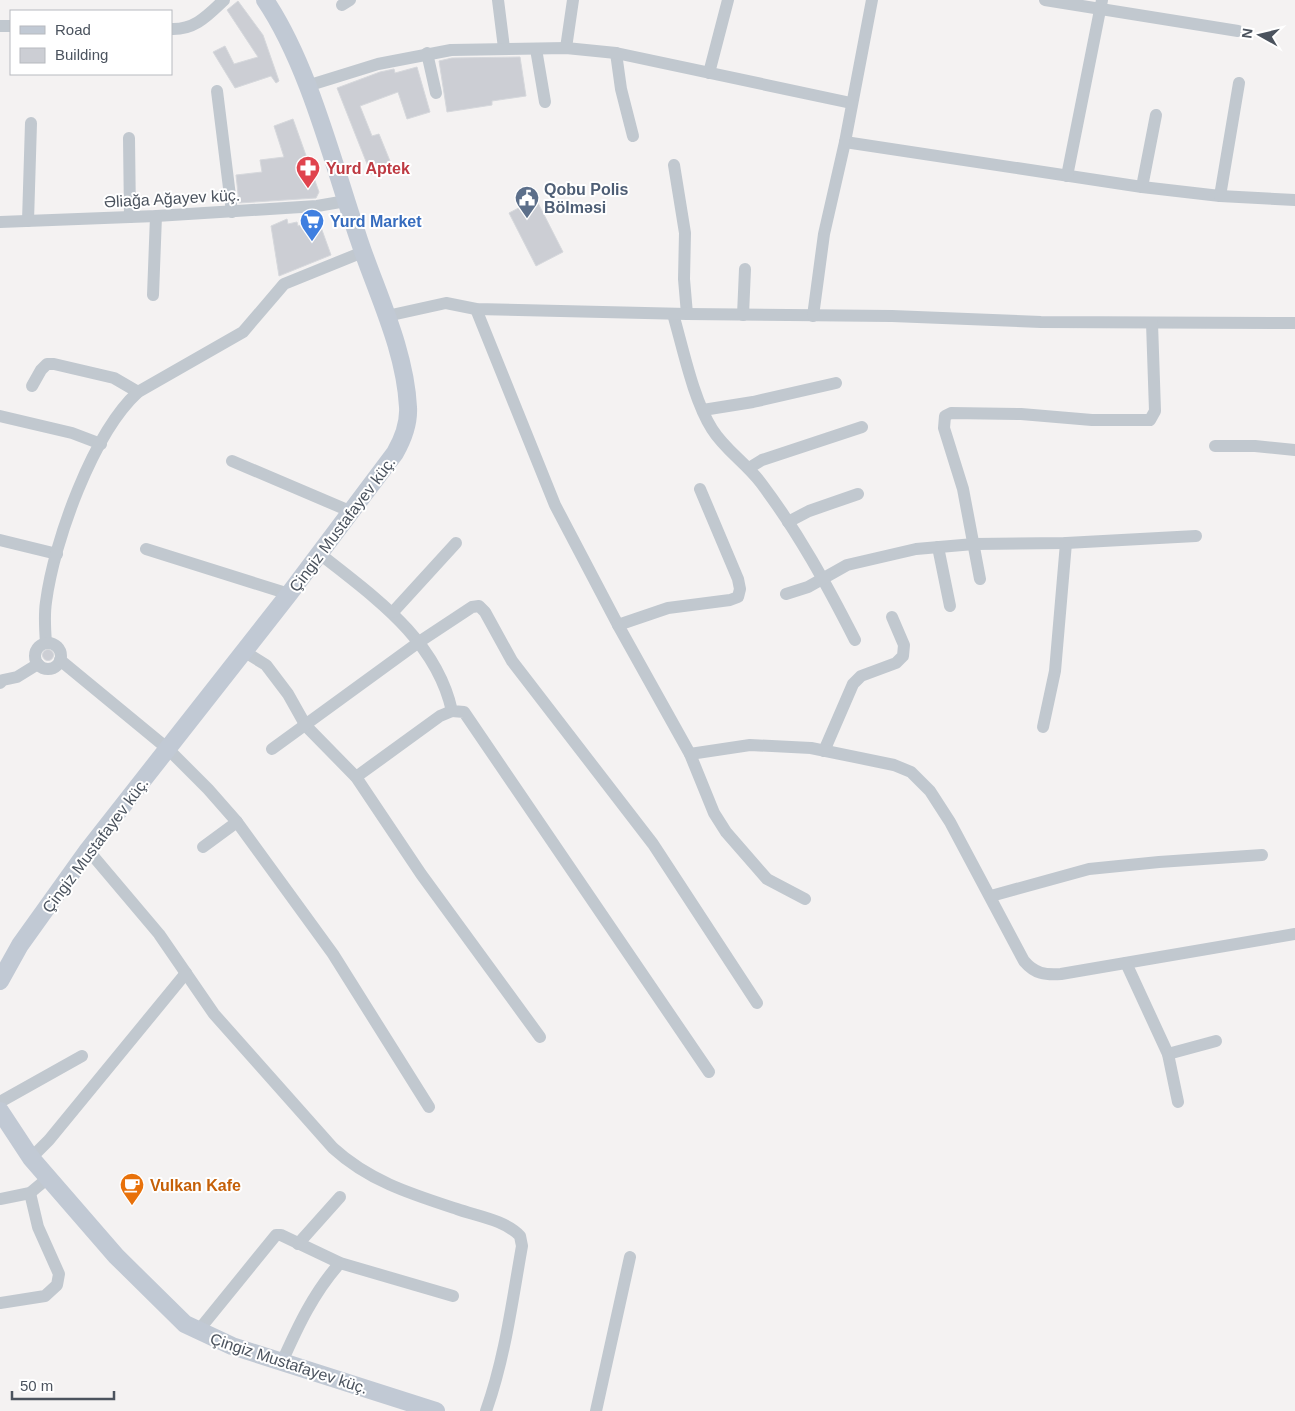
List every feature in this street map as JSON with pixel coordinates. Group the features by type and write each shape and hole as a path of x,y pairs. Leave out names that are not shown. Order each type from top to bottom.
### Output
{"street":[{"path":"172,30 192,27 224,0"},
{"name":"Çingiz Mustafayev küç.","path":"0,981 20,945 88,850 245,652 395,454 402,441 407,424 408,408 404,378 387,316 363,252 307,86 286,38 265,0"},
{"path":"498,0 504,48"},
{"path":"566,48 573,0"},
{"path":"709,74 728,0"},
{"path":"813,316 824,234 845,142 872,0"},
{"path":"1045,0 1101,4 1238,31"},
{"path":"1067,176 1101,4"},
{"path":"307,86 378,64 427,53 504,48 566,48 616,53 851,103"},
{"path":"536,49 545,102"},
{"path":"427,53 436,93"},
{"path":"616,53 621,89 634,136"},
{"path":"1220,196 1239,83"},
{"path":"217,91 232,212"},
{"path":"1142,187 1156,115"},
{"path":"28,221 31,122"},
{"path":"129,138 130,217"},
{"path":"845,142 1142,187 1220,196 1295,200"},
{"path":"674,165 685,233 684,279 687,314"},
{"name":"Əliağa Ağayev küç.","path":"0,222 232,212 317,206 346,201"},
{"path":"153,295 156,216"},
{"path":"38,664 36,652 46,643 45,604 56,554 75,499 101,444 126,403 138,392 243,332 284,284 363,252"},
{"path":"743,315 745,269"},
{"path":"387,316 446,303 476,309 673,314 1152,323 1295,323"},
{"path":"476,309 556,505 618,625 690,754 714,813 726,832 767,879 804,899"},
{"path":"673,314 703,410 711,429 726,449 748,468 788,522 824,579 855,640"},
{"path":"980,579 963,489 944,428 945,416 951,413 1021,414 1092,420 1150,420 1154,411 1152,323"},
{"path":"32,386 41,370 47,364 54,364 114,378 138,392"},
{"path":"703,410 753,402 836,383"},
{"path":"0,416 72,433 101,444"},
{"path":"748,468 762,460 862,426"},
{"path":"1215,446 1255,446 1295,450"},
{"path":"232,461 352,512"},
{"path":"618,625 668,608 730,600 738,596 740,589 738,579 700,489"},
{"path":"788,522 809,511 858,494"},
{"path":"786,594 824,579 836,571 862,560 938,547 1196,536"},
{"path":"0,540 56,554"},
{"path":"393,612 456,543"},
{"path":"1043,727 1055,671 1066,543"},
{"path":"938,547 950,606"},
{"path":"146,549 289,594"},
{"path":"320,554 393,612 419,642 448,693 452,712"},
{"path":"272,749 419,642 472,607 479,606 485,612 512,661 654,844 757,1003"},
{"path":"824,751 853,684 861,676 896,664 903,656 904,645 892,617"},
{"path":"46,643 58,648 60,660 168,749 208,789 237,822 333,954 429,1107"},
{"path":"245,652 266,665 288,694 306,726 356,777 421,874 540,1037"},
{"path":"38,664 50,668 60,660"},
{"path":"0,682 17,677 38,664"},
{"path":"356,777 440,716 452,712 464,712 709,1072"},
{"path":"690,754 750,745 824,751 894,764 911,772 930,791 990,896 1024,961 1036,973 1046,975 1061,974 1295,934"},
{"path":"203,848 237,822"},
{"path":"88,850 154,927 214,1014 315,1128 349,1163 368,1176 507,1226 520,1236 522,1246 503,1350 495,1386 486,1411"},
{"path":"990,896 1089,869 1262,855"},
{"path":"1126,963 1168,1054 1178,1102"},
{"path":"31,1158 49,1140 186,973"},
{"path":"1168,1054 1216,1041"},
{"path":"0,1102 82,1056"},
{"name":"Çingiz Mustafayev küç.","path":"2,1119 31,1158 135,1278 171,1312 198,1331 232,1346 436,1411"},
{"path":"0,1199 30,1193 48,1178"},
{"path":"0,1303 45,1296 53,1291 57,1285 59,1274 38,1227 30,1193"},
{"path":"298,1244 340,1198"},
{"path":"198,1331 271,1238 281,1234 340,1263 453,1296"},
{"path":"596,1411 630,1257"},
{"path":"282,1362 313,1298 324,1281 340,1263"}],"building":[{"path":"238,1 263,35 279,81 276,83 271,76 235,88 213,52 225,46 234,64 258,57 227,10"},
{"path":"520,57 526,96 492,101 492,105 447,112 439,61 452,58"},
{"path":"417,67 430,112 407,119 398,92 360,106 372,136 379,134 392,166 371,174 337,88 380,72 394,69 395,73"},
{"path":"293,119 319,192 316,198 239,203 236,175 262,172 260,160 284,157 274,126"},
{"path":"536,199 563,252 536,266 509,213"},
{"path":"287,219 288,224 297,222 298,226 318,219 331,255 279,276 271,226"},
{"path":"48,649 54,655 48,661 42,655"}],"place":[{"name":"Yurd Aptek","path":"308,189"},
{"name":"Qobu Polis Bölməsi","path":"527,219"},
{"name":"Yurd Market","path":"312,242"},
{"name":"Vulkan Kafe","path":"132,1206"}]}
